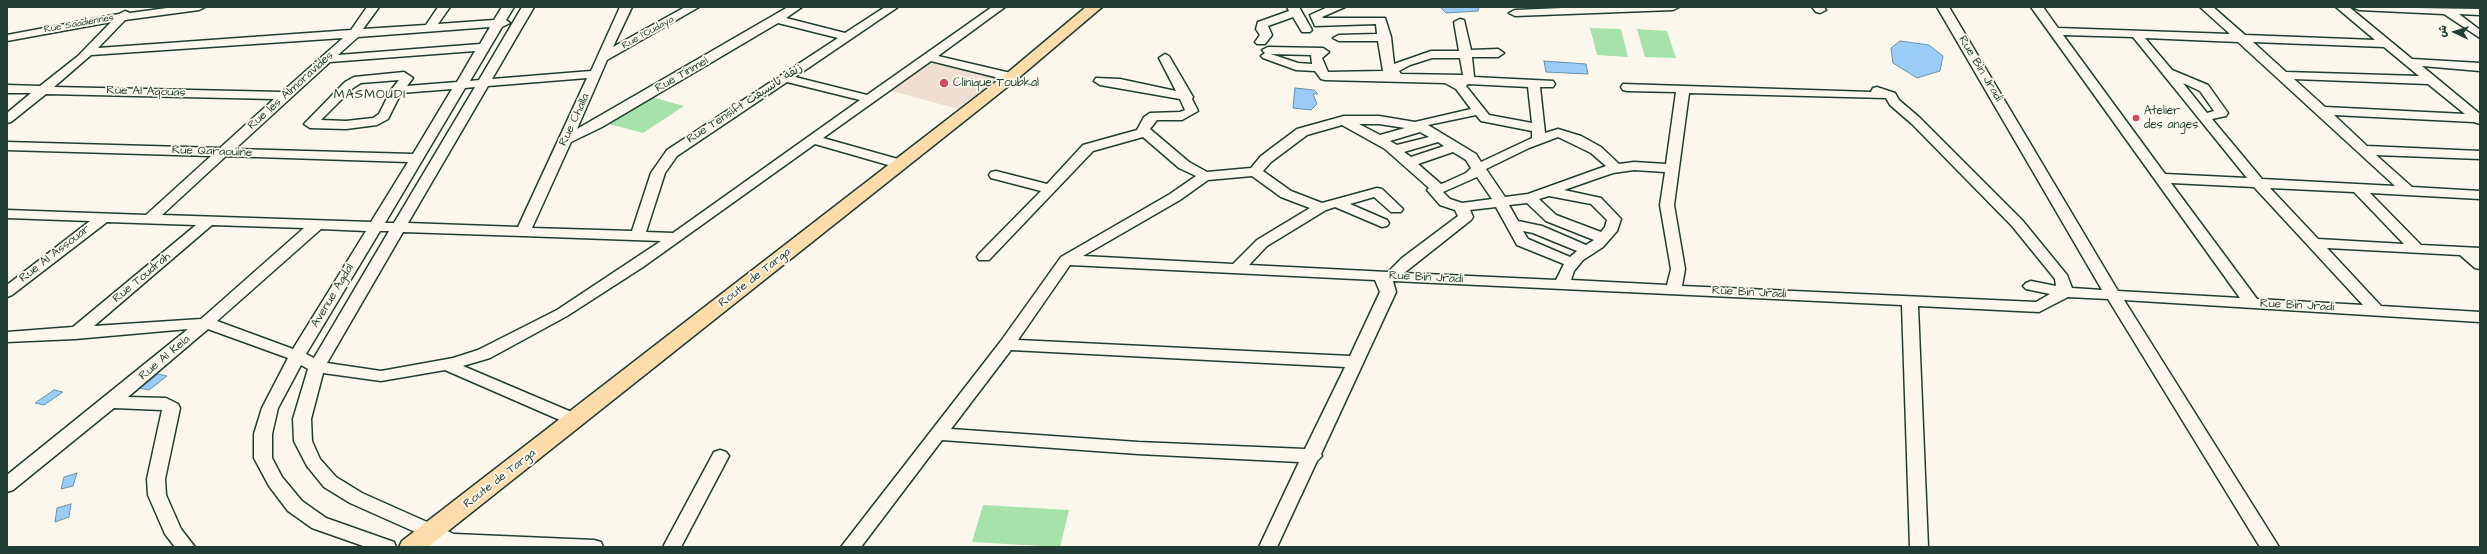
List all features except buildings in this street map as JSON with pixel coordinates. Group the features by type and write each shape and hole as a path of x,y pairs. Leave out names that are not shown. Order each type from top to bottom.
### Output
{"main road":[{"name":"Route de Targa","path":"411,547 437,540 575,420 1011,77 1095,7"}],"street":[{"path":"7,119 46,90 88,52 130,7"},
{"name":"Rue Saadiennes","path":"7,38 59,26 199,7"},
{"name":"Rue les Almoravides","path":"149,219 284,96 356,33 373,7"},
{"path":"430,28 444,7"},
{"name":"Avenue Agdal","path":"387,547 319,523 295,506 275,481 264,458 263,434 270,408 297,356 508,7"},
{"name":"Avenue Agdal","path":"437,540 356,498 330,482 313,462 303,441 302,419 317,367 528,7"},
{"name":"Rue Challa","path":"524,232 626,7"},
{"name":"Rue l'Oudaya","path":"603,58 694,7"},
{"name":"Rue Tinmel","path":"566,139 597,124 777,20 796,7"},
{"name":"Rue Tensift زنقة تانسيفت","path":"638,235 658,173 672,153 892,7"},
{"path":"7,337 75,334 208,323 297,356 317,367 389,375 455,363 484,354 522,336 604,287 677,237 999,7"},
{"path":"1339,7 1316,15 1319,25 1381,20 1391,74"},
{"path":"1515,13 1583,12 1673,7"},
{"name":"Rue Bin Jradi","path":"1943,7 2114,297 2270,547"},
{"path":"2037,7 2056,31 2252,303"},
{"path":"2206,7 2283,75 2409,192"},
{"path":"2342,7 2377,34 2385,44 2407,62 2479,119"},
{"path":"2359,7 2480,12"},
{"path":"1265,49 1266,35 1262,28 1262,24 1295,10 1306,30"},
{"path":"2453,10 2480,34"},
{"path":"777,20 848,37"},
{"path":"88,52 519,22"},
{"path":"1457,82 1469,75 1460,22"},
{"path":"2056,31 2385,44"},
{"path":"2136,34 2259,184 2375,309"},
{"path":"1339,36 1385,37"},
{"path":"326,60 484,47"},
{"path":"1265,49 1296,66 1320,68"},
{"path":"1265,49 1323,52 1318,53 1316,58 1325,76 1391,74 1457,82 1550,84"},
{"path":"1391,74 1395,68 1406,62 1431,55 1498,53"},
{"path":"930,57 1011,77"},
{"path":"1165,58 1187,97 1192,111 1182,116 1154,116 1143,130 1184,165 1205,176"},
{"path":"2407,62 2480,67"},
{"path":"2167,72 2204,88 2222,113 2204,117"},
{"path":"397,90 596,74"},
{"path":"2283,75 2431,80"},
{"path":"406,77 405,81 397,90 384,116 377,121 346,125 310,124 349,85 358,80 406,77"},
{"path":"785,78 869,99"},
{"path":"1100,81 1120,83 1187,97"},
{"path":"1457,82 1485,118 1538,134 1558,133 1576,139 1605,157 1616,168"},
{"path":"1534,84 1538,134"},
{"path":"1627,87 1876,96 1877,91 1891,96 1894,102 1916,121 2017,223 2062,278 2065,292 2031,286"},
{"name":"Rue Al Aqouas","path":"7,89 284,96"},
{"path":"1673,290 1678,269 1667,205 1671,168 1680,123 1683,89"},
{"path":"1422,127 1421,123 1479,111"},
{"path":"2322,112 2479,119"},
{"path":"1344,120 1395,150 1438,189"},
{"path":"1255,172 1266,159 1302,132 1344,120 1379,120 1422,127 1471,157 1501,202 1522,242 1574,263"},
{"path":"1378,140 1422,127"},
{"path":"984,257 1088,148 1145,132"},
{"path":"1538,134 1478,168 1464,179 1434,190 1445,202 1461,207 1530,198 1616,168 1634,166 1671,168"},
{"path":"1395,150 1440,138"},
{"path":"813,139 900,164"},
{"name":"Rue Qaraouine","path":"7,146 416,158"},
{"path":"1410,162 1454,147"},
{"path":"2363,150 2480,155"},
{"path":"850,547 1007,345 1066,260 1175,197 1205,176 1255,172 1286,194 1321,207"},
{"path":"996,175 1050,189"},
{"path":"2162,178 2480,195"},
{"path":"2358,189 2417,249"},
{"path":"1550,191 1596,201 1610,213 1614,219 1612,228 1603,238 1567,270 1562,285"},
{"path":"1236,268 1262,243 1321,207 1377,192 1396,209"},
{"path":"1530,198 1550,218 1603,238"},
{"path":"1337,202 1382,223"},
{"path":"1268,547 1388,292 1386,276 1466,217 1461,207"},
{"path":"7,214 374,228 677,237"},
{"name":"Rue Al Assouar","path":"7,292 104,217"},
{"name":"Rue Toudrah","path":"75,334 209,221"},
{"name":"Rue Al Kela","path":"7,485 112,402 208,323 317,225"},
{"path":"1514,225 1537,229 1588,251"},
{"path":"2313,243 2480,252"},
{"path":"2464,251 2480,265"},
{"name":"Rue Bin Jradi","path":"1066,260 2039,307 2065,292 2114,297 2375,309 2480,317"},
{"path":"1910,301 1919,547"},
{"path":"1007,345 1355,362"},
{"path":"452,368 575,420"},
{"path":"112,402 166,404 172,408 156,479 158,495 165,516 174,534 186,547"},
{"path":"937,434 1138,448 1312,456"},
{"path":"672,547 720,456"},
{"path":"437,540 594,547"}],"shaded area":[{"name":"Clinique Toubkal","path":"931,60 999,77 958,109 888,90"}],"green space":[{"path":"1590,28 1621,29 1628,57 1597,55"},
{"path":"1637,29 1667,31 1676,58 1645,57"},
{"path":"651,97 684,106 643,133 609,124"},
{"path":"983,505 1069,510 1060,547 972,542"}],"water":[{"path":"1440,7 1479,7 1478,11 1446,13"},
{"path":"1900,41 1929,45 1943,56 1940,71 1917,78 1893,63 1891,48"},
{"path":"1544,61 1586,64 1588,74 1546,72"},
{"path":"1295,88 1314,90 1318,94 1313,94 1317,104 1311,110 1293,108"},
{"path":"158,374 167,376 149,390 140,388"},
{"path":"54,390 63,392 44,405 35,403"},
{"path":"77,473 73,486 61,489 64,477"},
{"path":"71,504 69,517 55,522 57,508"}],"place":[{"name":"Clinique Toubkal","path":"944,83"},
{"name":"Atelier des anges","path":"2136,118"}],"district":[{"name":"MASMOUDI","path":"370,95"}]}
